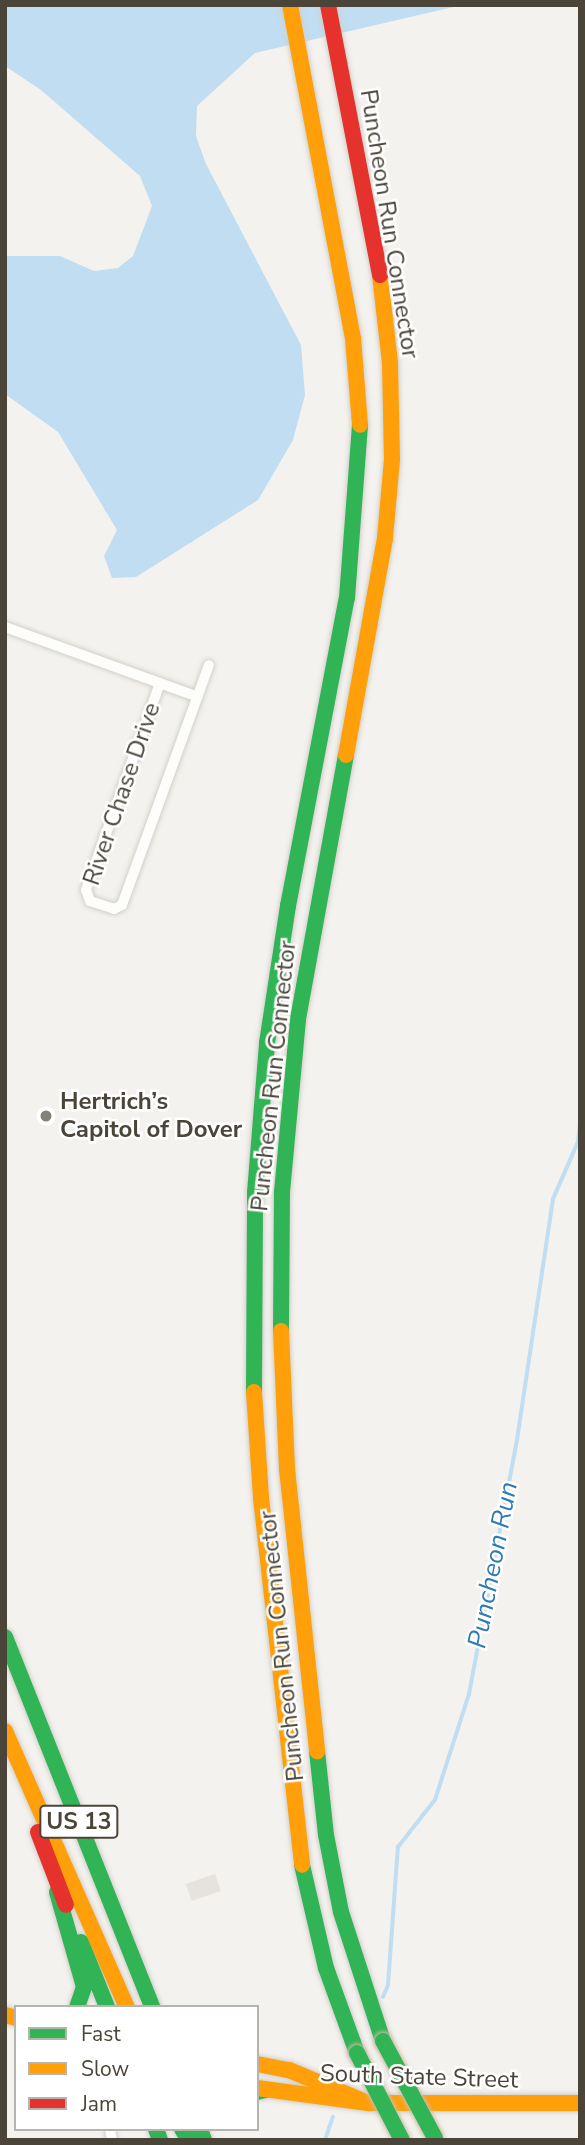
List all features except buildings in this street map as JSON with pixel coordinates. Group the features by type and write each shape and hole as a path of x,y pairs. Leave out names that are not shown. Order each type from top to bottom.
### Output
{"main road":[{"name":"Puncheon Run Connector","path":"290,5 353,338 360,471 347,598 288,906 267,1043 254,1193 253,1338 261,1498 298,1839 326,1968 357,2053 402,2140"},
{"name":"Puncheon Run Connector","path":"328,5 387,324 392,459 383,550 298,1019 282,1192 280,1319 287,1469 326,1835 341,1912 383,2041 436,2139"},
{"name":"US 13","path":"5,1637 151,2005"},
{"path":"5,1731 126,2005"},
{"name":"US 13","path":"5,1742 106,2005"},
{"path":"50,1864 82,1973 84,1995 78,2005"},
{"path":"141,1979 158,2005"},
{"path":"259,2064 289,2070 368,2103"},
{"name":"South State Street","path":"260,2090 368,2103 580,2103"}],"street":[{"name":"River Chase Drive","path":"5,626 198,697"},
{"name":"River Chase Drive","path":"160,683 86,890 90,901 114,909 122,905 209,665"}],"shaded area":[{"path":"215,1874 221,1891 192,1901 186,1884"}],"water":[{"path":"5,5 462,5 255,53 197,106 196,136 206,164 301,345 305,395 293,440 258,500 136,577 112,578 104,556 117,530 58,432 5,394 5,256 60,256 94,271 118,268 133,256 152,206 140,176 41,90 5,66"}],"waterway":[{"name":"Puncheon Run","path":"383,1997 388,1985 398,1847 435,1800 469,1694 517,1440 553,1199 578,1142 580,1122"},
{"name":"Puncheon Run","path":"325,2140 333,2117"}],"traffic: fast":[{"path":"254,1392 255,1193 267,1043 288,906 347,598 360,425"},
{"path":"281,1331 282,1192 298,1019 346,755"},
{"path":"5,1637 151,2005"},
{"path":"317,1751 326,1835 341,1912 383,2041"},
{"path":"302,1865 326,1968 357,2053"},
{"path":"57,1892 84,1987 78,2005"},
{"path":"81,1942 106,2005"},
{"path":"383,2041 435,2138"},
{"path":"357,2053 402,2140"},
{"path":"259,2092 266,2090"},
{"path":"157,2131 160,2140"},
{"path":"183,2131 189,2140"},
{"path":"201,2131 204,2140"}],"traffic: slow":[{"path":"290,5 353,338 360,425"},
{"path":"346,755 385,538 392,459 390,363 380,275"},
{"path":"281,1331 287,1469 317,1751"},
{"path":"254,1392 261,1498 302,1865"},
{"path":"5,1731 126,2005"},
{"path":"5,2015 14,2017"},
{"path":"259,2064 289,2070 368,2103"},
{"path":"259,2088 368,2103 580,2103"}],"traffic: jam":[{"path":"328,5 380,275"},
{"path":"38,1832 66,1905"}],"place":[{"name":"Hertrich’s Capitol of Dover","path":"46,1116"}]}
